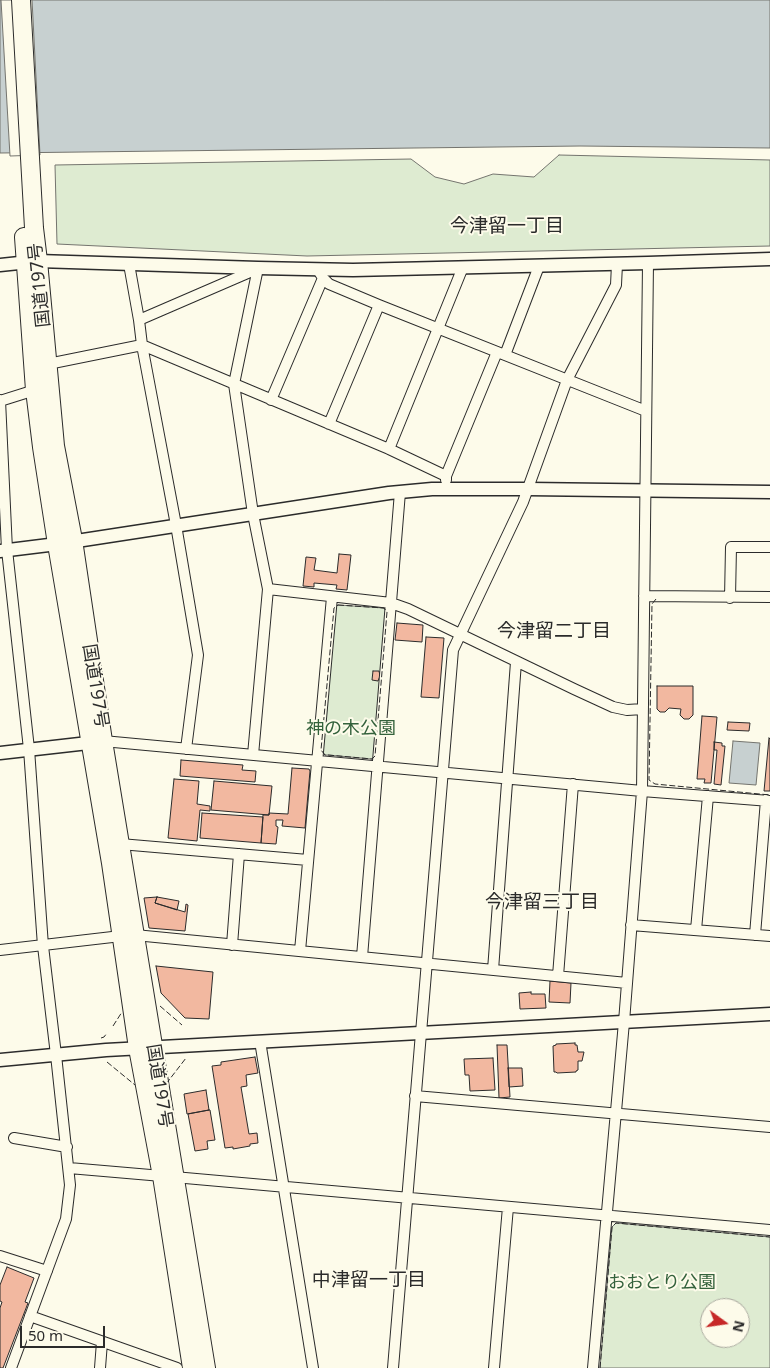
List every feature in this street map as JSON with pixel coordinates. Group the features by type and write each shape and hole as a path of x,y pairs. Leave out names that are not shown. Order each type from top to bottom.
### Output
{"highway":[{"name":"国道197号","path":"10,0 32,262 48,364 65,542 96,742 111,863 128,936 168,1177 206,1368"},
{"name":"国道197号","path":"22,0 29,228"},
{"name":"国道197号","path":"32,262 34,390 42,448 65,542"},
{"name":"国道197号","path":"96,742 120,844 128,936"},
{"name":"国道197号","path":"168,1177 192,1368"}],"street":[{"path":"0,265 32,262 129,264 258,268 320,274 463,267 618,264 770,258"},
{"path":"593,1368 624,1022 642,791 648,263"},
{"path":"129,264 198,654 186,749"},
{"path":"393,1368 453,650 523,502 567,380 616,286 618,264"},
{"path":"446,482 539,266"},
{"path":"388,449 463,267"},
{"path":"139,320 258,268"},
{"path":"253,755 268,589 253,514 234,384 258,268"},
{"path":"320,274 329,284 646,411"},
{"path":"271,400 320,274"},
{"path":"329,424 379,305"},
{"path":"48,364 142,345 388,449 446,482"},
{"path":"11,1368 67,1213 70,1185 43,946 29,749 4,550 0,401 34,390"},
{"path":"4,550 400,492 446,482 528,489 770,492"},
{"path":"362,957 400,492"},
{"path":"730,598 731,547 770,547"},
{"path":"268,589 391,603 408,609 516,662 613,706 627,710 643,709"},
{"path":"644,596 770,597"},
{"path":"300,951 332,597"},
{"path":"493,970 516,662"},
{"path":"0,753 96,742 768,801 755,935"},
{"path":"558,976 573,784"},
{"path":"696,930 708,796"},
{"path":"120,844 308,860"},
{"path":"232,944 238,854"},
{"path":"631,925 770,936"},
{"path":"0,950 128,936 232,944 627,983"},
{"path":"0,1060 146,1047 770,1014"},
{"path":"260,1041 313,1368"},
{"path":"415,1096 770,1127"},
{"path":"14,1138 67,1147"},
{"path":"69,1168 770,1230"},
{"path":"494,1368 508,1207"},
{"path":"0,1256 47,1271"},
{"path":"30,1316 176,1368"},
{"path":"100,1368 102,1342"}],"green space":[{"path":"559,155 770,160 770,246 307,256 57,244 55,165 411,159 435,177 464,184 493,174 534,177"},
{"name":"神の木公園","path":"338,605 384,608 387,612 375,756 372,759 325,755 321,750 334,608"},
{"name":"おおとり公園","path":"616,1223 770,1237 770,1368 600,1368 612,1227"}],"shaded area":[{"path":"0,0 770,0 770,148 580,146 0,153"},
{"path":"733,741 760,743 756,785 729,783"}],"pier":[{"path":"1,0 32,0 40,155 10,156"}],"building":[{"path":"339,554 351,555 347,590 336,589 337,585 314,583 314,587 303,586 306,557 316,558 314,570 337,573"},
{"path":"397,623 423,625 422,642 395,640"},
{"path":"426,637 444,638 439,698 421,697"},
{"path":"373,671 379,671 378,681 372,680"},
{"path":"657,686 693,686 693,715 689,719 684,719 680,715 681,709 669,708 665,712 660,712 657,709"},
{"path":"702,716 717,717 711,783 704,783 705,779 697,779"},
{"path":"728,722 750,723 749,731 727,730"},
{"path":"769,738 770,791 764,791"},
{"path":"714,742 722,743 722,746 725,746 721,785 714,784 717,750 714,750"},
{"path":"181,760 243,765 242,770 256,771 255,782 180,776"},
{"path":"292,768 309,769 310,771 305,828 282,826 283,820 276,820 276,826 278,827 276,844 261,843 263,815 269,815 269,813 288,814"},
{"path":"174,779 199,781 197,804 210,806 210,811 200,810 197,841 168,838"},
{"path":"214,781 272,786 269,815 211,810"},
{"path":"202,813 263,817 261,843 200,838"},
{"path":"157,897 155,903 185,912 186,904 188,905 185,931 149,928 144,898"},
{"path":"157,897 179,901 177,910 155,903"},
{"path":"156,966 213,972 209,1019 185,1018 161,993"},
{"path":"550,981 571,983 570,1003 549,1002"},
{"path":"531,992 531,994 545,994 546,1008 520,1009 519,993"},
{"path":"575,1043 578,1052 584,1052 582,1061 578,1061 578,1070 576,1072 554,1072 553,1046 556,1044"},
{"path":"497,1045 507,1045 510,1097 499,1098"},
{"path":"255,1057 258,1073 246,1075 247,1086 241,1087 249,1134 257,1133 258,1143 233,1149 233,1147 225,1148 212,1066 221,1065 221,1062"},
{"path":"493,1058 495,1090 470,1091 469,1075 465,1075 464,1059"},
{"path":"508,1068 522,1068 523,1086 509,1087"},
{"path":"206,1090 209,1110 187,1114 184,1094"},
{"path":"210,1110 215,1140 207,1141 208,1149 195,1151 188,1114"},
{"path":"7,1267 34,1278 25,1302 28,1303 3,1368 0,1368 0,1308 2,1302 0,1301 0,1285"}],"fence":[{"path":"656,599 652,604 649,780 655,784 770,795"},
{"path":"338,605 384,608 387,612 375,756 372,759 325,755 321,750 334,608 338,605"},
{"path":"160,1006 182,1025"},
{"path":"113,1026 122,1012"},
{"path":"101,1038 107,1033"},
{"path":"166,1084 186,1058"},
{"path":"107,1062 135,1085"},
{"path":"600,1368 612,1227 616,1223 770,1237"}],"district":[{"name":"今津留一丁目","path":"507,227"},
{"name":"今津留二丁目","path":"554,632"},
{"name":"今津留三丁目","path":"542,903"},
{"name":"中津留一丁目","path":"369,1281"}]}
